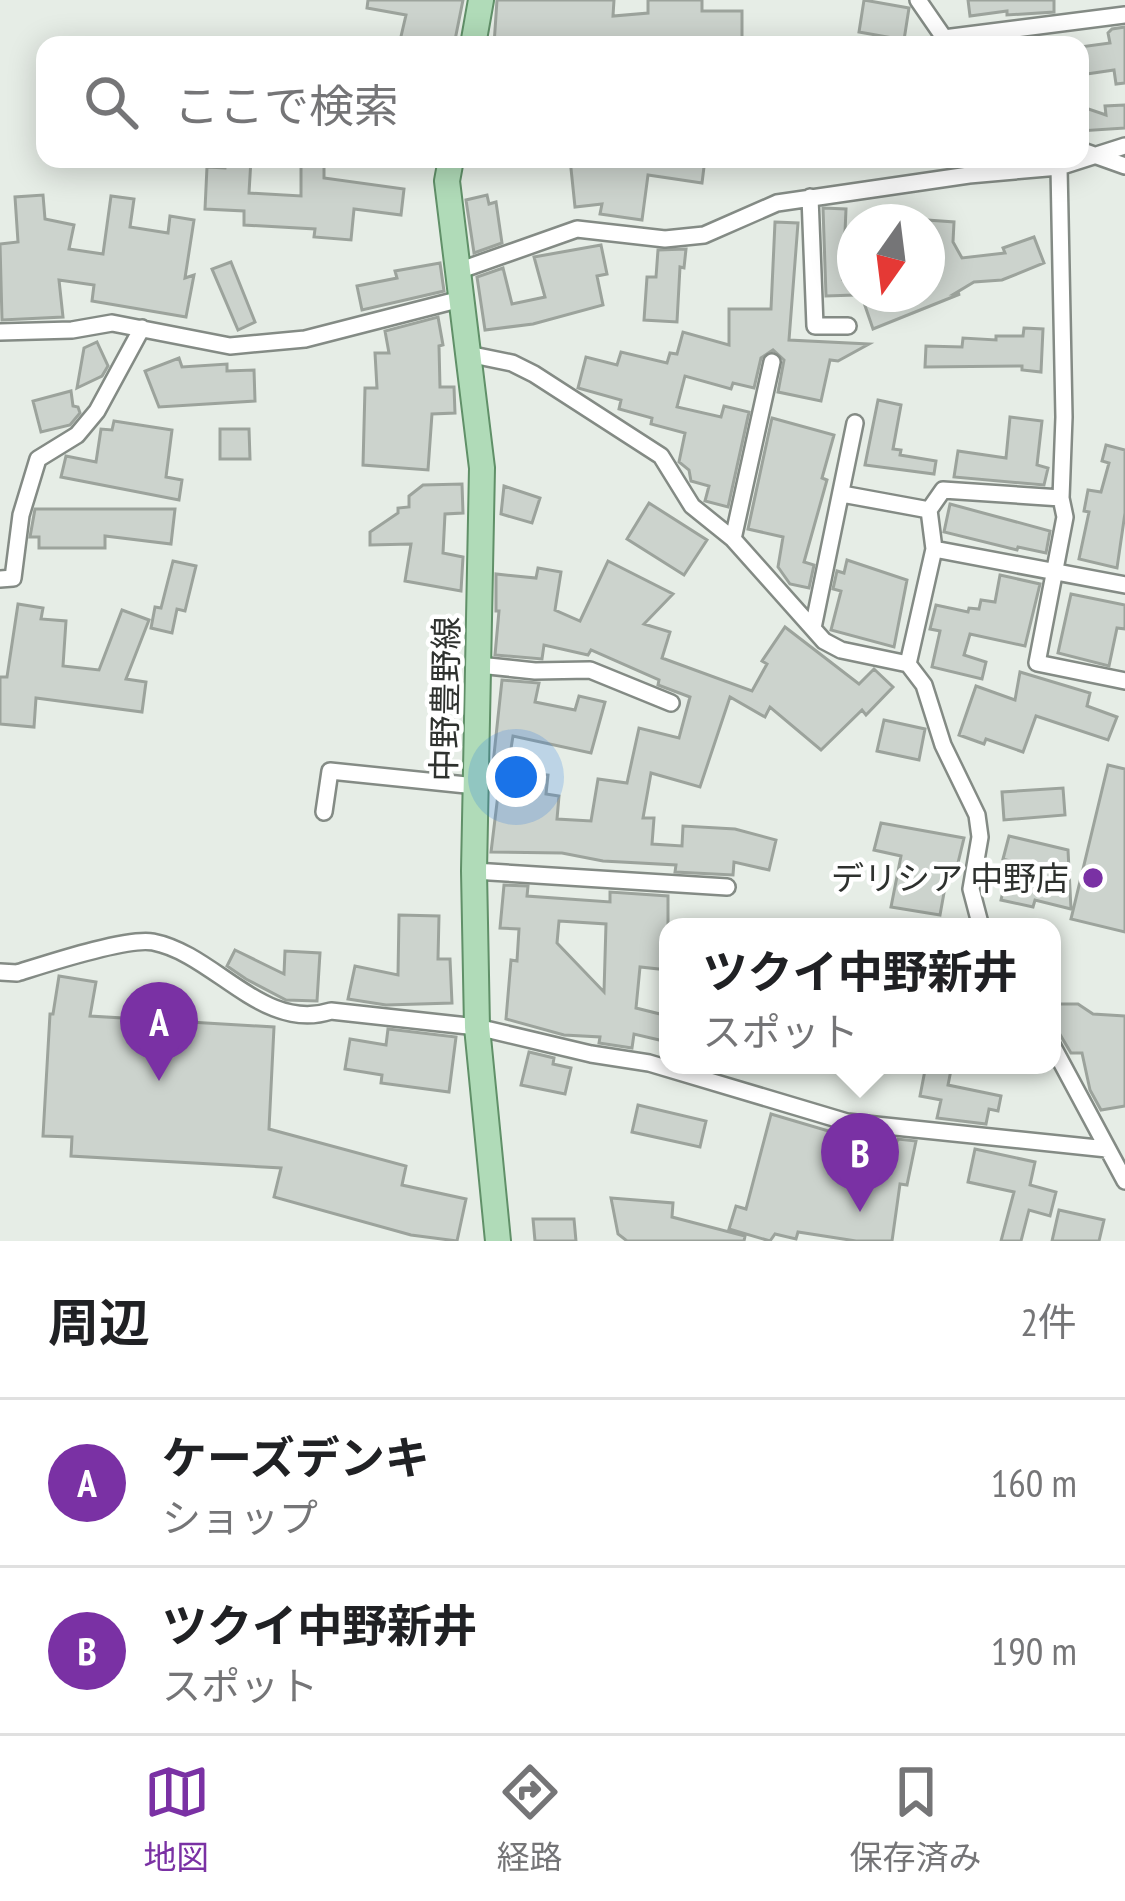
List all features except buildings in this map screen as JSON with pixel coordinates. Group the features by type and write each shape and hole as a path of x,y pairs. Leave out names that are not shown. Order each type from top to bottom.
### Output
{"main road":[{"path":"475,36 481,0"},
{"name":"中野豊野線","path":"449,168 447,181 482,468 474,872 477,1027 498,1241"}],"street":[{"path":"918,0 943,36"},
{"path":"980,36 1125,15"},
{"path":"1089,153 1125,146"},
{"path":"1089,153 1125,166"},
{"path":"458,271 577,229 665,239 704,235 777,203 1050,168"},
{"path":"1058,168 1064,417 1061,498 1065,517 1037,663 1125,681"},
{"path":"810,197 814,326 848,326"},
{"path":"0,332 72,330 112,323 230,346 305,339 461,299"},
{"path":"0,579 13,578 21,515 38,459 77,435 97,411 142,328"},
{"path":"468,354 512,363 534,374 661,456 692,506 733,539 824,640 842,650 908,664 924,686 943,745 977,815 980,837 970,889 978,918"},
{"path":"733,539 772,362"},
{"path":"814,628 855,422"},
{"path":"908,664 934,549 929,510 943,490 1061,498"},
{"path":"842,494 929,510"},
{"path":"934,549 1125,585"},
{"path":"479,665 590,670 671,703"},
{"path":"324,812 330,771 476,786"},
{"path":"474,872 727,887"},
{"path":"0,972 17,974 148,940 185,952 249,996 295,1015 314,1017 331,1011 477,1027 659,1066"},
{"path":"1061,1062 1125,1181"},
{"path":"688,1074 847,1122 1107,1149"}],"place":[{"name":"デリシア 中野店","path":"1093,878"},
{"name":"ケーズデンキ","path":"159,1081"},
{"name":"ツクイ中野新井","path":"860,1212"}]}
